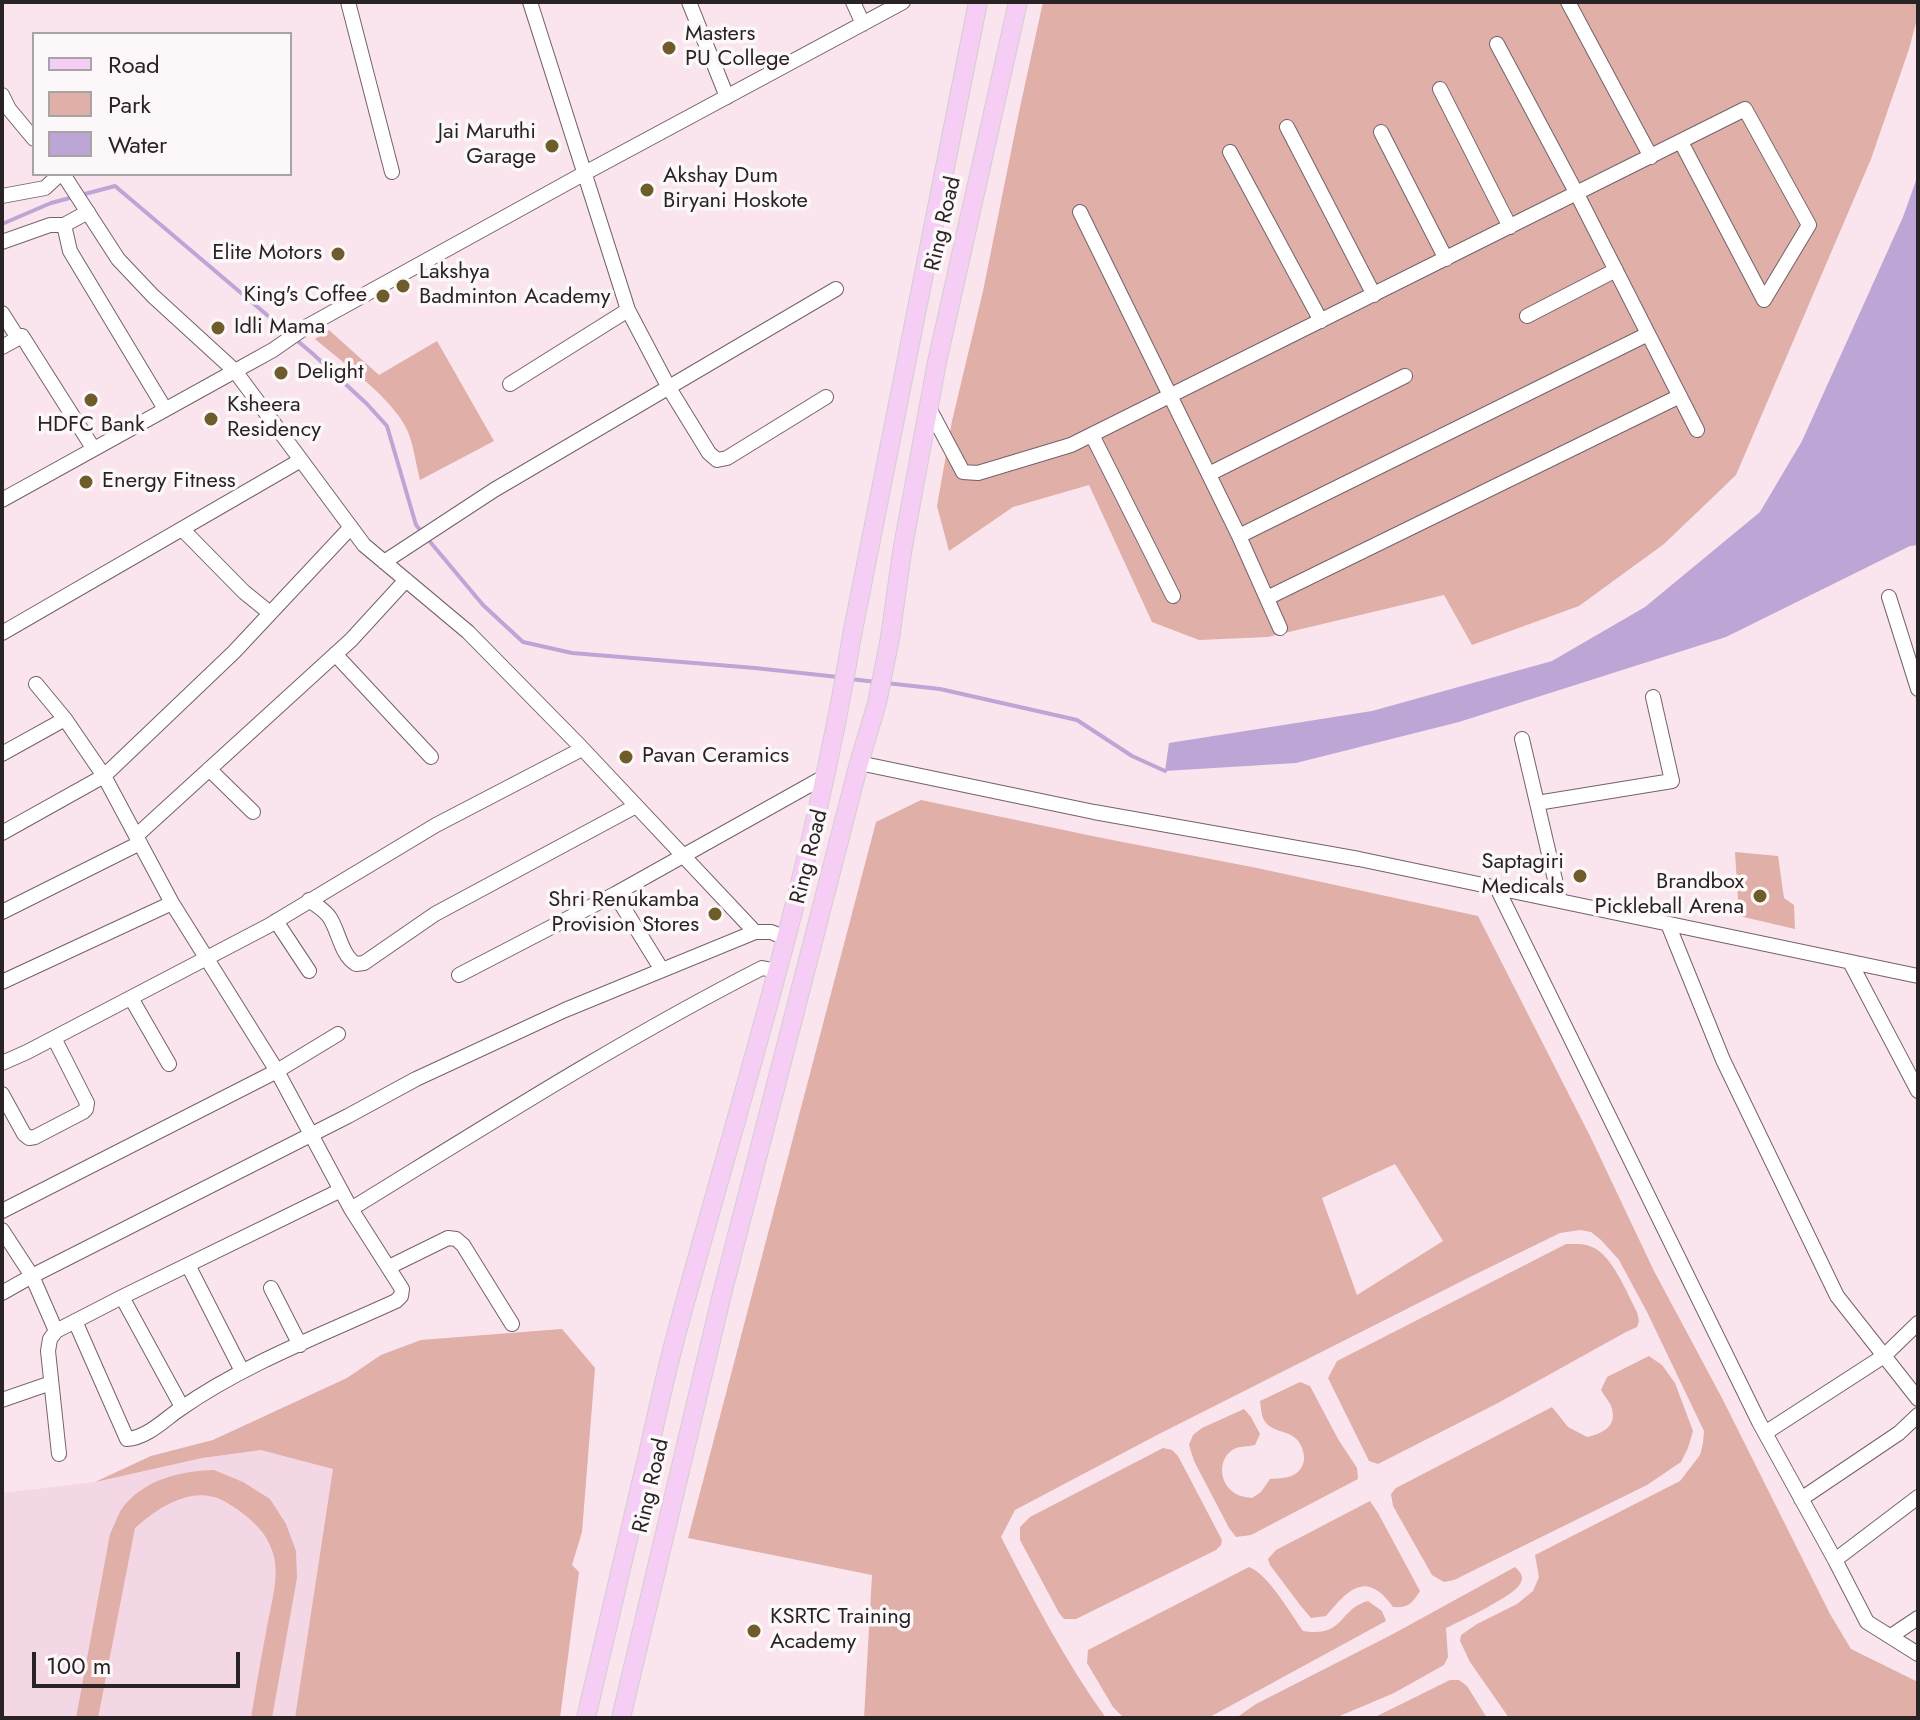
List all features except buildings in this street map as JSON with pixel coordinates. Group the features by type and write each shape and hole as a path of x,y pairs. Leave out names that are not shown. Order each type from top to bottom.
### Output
{"main road":[{"name":"Ring Road","path":"586,1718 677,1332 786,938 830,757 978,2"},
{"name":"Ring Road","path":"621,1718 722,1294 877,703 937,362 1018,2"},
{"path":"830,757 859,763"}],"street":[{"path":"348,2 392,172"},
{"path":"530,2 628,310 669,388 709,453 717,460 727,458 826,397"},
{"path":"689,2 727,97"},
{"path":"853,2 863,24"},
{"path":"4,495 273,350 306,327 585,173 903,2"},
{"path":"1568,2 1651,157"},
{"path":"1497,44 1697,430"},
{"path":"1440,89 1510,227"},
{"path":"2,95 6,111 32,137"},
{"path":"929,408 963,472 978,473 1071,445 1745,109 1809,225 1764,300 1681,142"},
{"path":"1287,127 1374,295"},
{"path":"1381,132 1446,259"},
{"path":"1230,152 1321,321"},
{"path":"2,196 45,188 62,176"},
{"path":"64,176 118,259 153,296 235,371 364,545 468,632 755,932"},
{"path":"2,242 50,225 64,225 86,210"},
{"path":"1080,212 1239,536 1280,628"},
{"path":"64,225 70,251 165,409"},
{"path":"1527,316 1616,270"},
{"path":"384,562 494,490 836,289"},
{"path":"510,384 628,310"},
{"path":"2,313 18,338"},
{"path":"1239,536 1648,334"},
{"path":"2,347 22,336 93,448"},
{"path":"1209,474 1405,376"},
{"path":"1267,598 1680,396"},
{"path":"1092,435 1173,596"},
{"path":"2,633 301,460"},
{"path":"2,833 104,776 234,652 351,527"},
{"path":"182,529 244,592 270,613"},
{"path":"2,912 138,839 209,769 335,654 406,580"},
{"path":"1889,597 1918,689"},
{"path":"335,654 431,757"},
{"path":"36,684 65,719 104,776 172,903 277,1071 351,1209 402,1289 396,1301 242,1371 133,1439 127,1439 75,1321"},
{"path":"1537,803 1672,781 1653,697"},
{"path":"2,754 65,719"},
{"path":"1522,739 1560,901"},
{"path":"2,1063 208,958 436,825 582,749"},
{"path":"859,763 1094,812 1359,859 1918,976"},
{"path":"209,769 253,812"},
{"path":"459,975 615,894 824,777"},
{"path":"309,900 326,912 332,921 349,960 356,964 364,963 435,914 636,806"},
{"path":"1497,888 1765,1433 1867,1622 1918,1654"},
{"path":"615,894 662,970"},
{"path":"2,982 172,903"},
{"path":"276,921 309,971"},
{"path":"1668,924 1723,1060 1837,1296 1918,1399"},
{"path":"2,1293 416,1079 565,1010 755,932 771,932 786,938"},
{"path":"1850,962 1918,1091"},
{"path":"351,1209 699,1000 762,968 777,971"},
{"path":"131,998 169,1064"},
{"path":"2,1211 277,1071 338,1034"},
{"path":"2,1094 29,1138 86,1109 87,1103 54,1038"},
{"path":"59,1454 48,1351 50,1339 56,1331 341,1190"},
{"path":"2,1230 32,1276 56,1331"},
{"path":"389,1267 448,1238 456,1239 463,1245 512,1324"},
{"path":"188,1265 242,1371"},
{"path":"271,1288 300,1345"},
{"path":"122,1297 182,1407"},
{"path":"1765,1433 1884,1356 1918,1323"},
{"path":"2,1400 51,1383"},
{"path":"1801,1499 1899,1433 1918,1415"},
{"path":"1835,1560 1918,1497"},
{"path":"1891,1636 1918,1618"}],"shaded area":[{"path":"562,1329 595,1368 582,1532 572,1565 579,1572 558,1718 2,1718 2,1493 95,1482 151,1456 213,1440 347,1378 381,1355 421,1340"}],"green space":[{"path":"1043,2 1918,2 1918,15 1871,159 1736,475 1664,544 1579,606 1472,645 1444,595 1268,637 1199,640 1152,622 1089,485 1013,507 949,551 937,506 952,421 983,291"},
{"path":"329,330 379,375 437,341 494,441 420,480 408,432 392,407 315,339"},
{"path":"921,800 1478,916 1591,1138 1654,1271 1722,1398 1830,1614 1851,1649 1918,1682 1918,1718 1509,1718 1470,1662 1460,1641 1461,1635 1517,1604 1533,1591 1539,1577 1535,1555 1680,1481 1700,1455 1704,1431 1647,1312 1619,1260 1591,1232 1580,1230 1560,1233 1472,1276 1015,1510 1001,1537 1063,1652 1106,1718 864,1718 872,1575 688,1538 876,822","holes":["1395,1164 1443,1241 1357,1295 1322,1198"]},
{"path":"1735,852 1778,856 1784,898 1794,905 1795,929 1739,916"},
{"path":"1566,1244 1589,1246 1606,1258 1637,1312 1637,1327 1378,1464 1369,1461 1328,1378 1337,1361"},
{"path":"562,1329 595,1368 582,1532 572,1565 579,1572 560,1718 295,1718 333,1469 261,1450 202,1458 95,1482 151,1456 213,1440 347,1378 381,1355 421,1340"},
{"path":"1649,1356 1662,1365 1675,1383 1693,1431 1681,1462 1647,1485 1454,1580 1444,1582 1432,1575 1393,1506 1391,1494 1396,1488 1552,1407 1568,1427 1587,1437 1602,1432 1610,1425 1613,1415 1601,1390 1607,1377"},
{"path":"1300,1382 1310,1386 1357,1468 1358,1479 1251,1535 1236,1537 1194,1461 1189,1445 1193,1435 1244,1409 1260,1434 1255,1445 1238,1447 1230,1452 1222,1469 1225,1482 1233,1492 1252,1498 1261,1492 1270,1479 1293,1475 1303,1464 1300,1443 1268,1425 1262,1416 1260,1401"},
{"path":"1163,1448 1172,1450 1178,1456 1222,1540 1221,1545 1076,1619 1064,1619 1020,1540 1020,1527 1030,1517"},
{"path":"214,1470 243,1482 270,1499 286,1524 296,1551 297,1578 272,1718 251,1718 274,1590 276,1571 273,1553 266,1537 249,1519 229,1504 204,1495 191,1496 167,1505 135,1528 98,1718 76,1718 110,1534 121,1510 150,1484 188,1472"},
{"path":"1370,1501 1420,1591 1409,1604 1393,1607 1383,1595 1366,1586 1342,1598 1326,1616 1311,1618 1268,1559 1276,1550"},
{"path":"1249,1567 1271,1586 1303,1631 1317,1632 1334,1627 1351,1610 1368,1601 1382,1611 1386,1621 1208,1718 1124,1718 1113,1707 1087,1663 1088,1650"},
{"path":"1515,1567 1522,1579 1516,1589 1446,1628 1448,1657 1444,1665 1394,1693 1335,1718 1236,1718 1256,1704"},
{"path":"1450,1680 1459,1680 1467,1686 1487,1718 1373,1718"}],"water":[{"path":"1918,175 1918,545 1910,546 1726,637 1459,722 1296,763 1165,771 1169,743 1372,711 1552,661 1645,607 1760,512 1802,441 1903,217"}],"waterway":[{"path":"2,224 51,203 115,186 313,354 387,426 416,525 483,605 523,642 572,653 838,677"},
{"path":"850,679 877,682"},
{"path":"886,683 940,689 1077,720 1132,756 1165,771"}],"place":[{"name":"Masters PU College","path":"669,48"},
{"name":"Jai Maruthi Garage","path":"552,146"},
{"name":"Akshay Dum Biryani Hoskote","path":"647,190"},
{"name":"Elite Motors","path":"338,254"},
{"name":"Lakshya Badminton Academy","path":"403,286"},
{"name":"King's Coffee","path":"383,296"},
{"name":"Idli Mama","path":"218,328"},
{"name":"Delight","path":"281,373"},
{"name":"HDFC Bank","path":"91,400"},
{"name":"Ksheera Residency","path":"211,419"},
{"name":"Energy Fitness","path":"86,482"},
{"name":"Pavan Ceramics","path":"626,757"},
{"name":"Saptagiri Medicals","path":"1580,876"},
{"name":"Brandbox Pickleball Arena","path":"1760,896"},
{"name":"Shri Renukamba Provision Stores","path":"715,914"},
{"name":"KSRTC Training Academy","path":"754,1631"}]}
